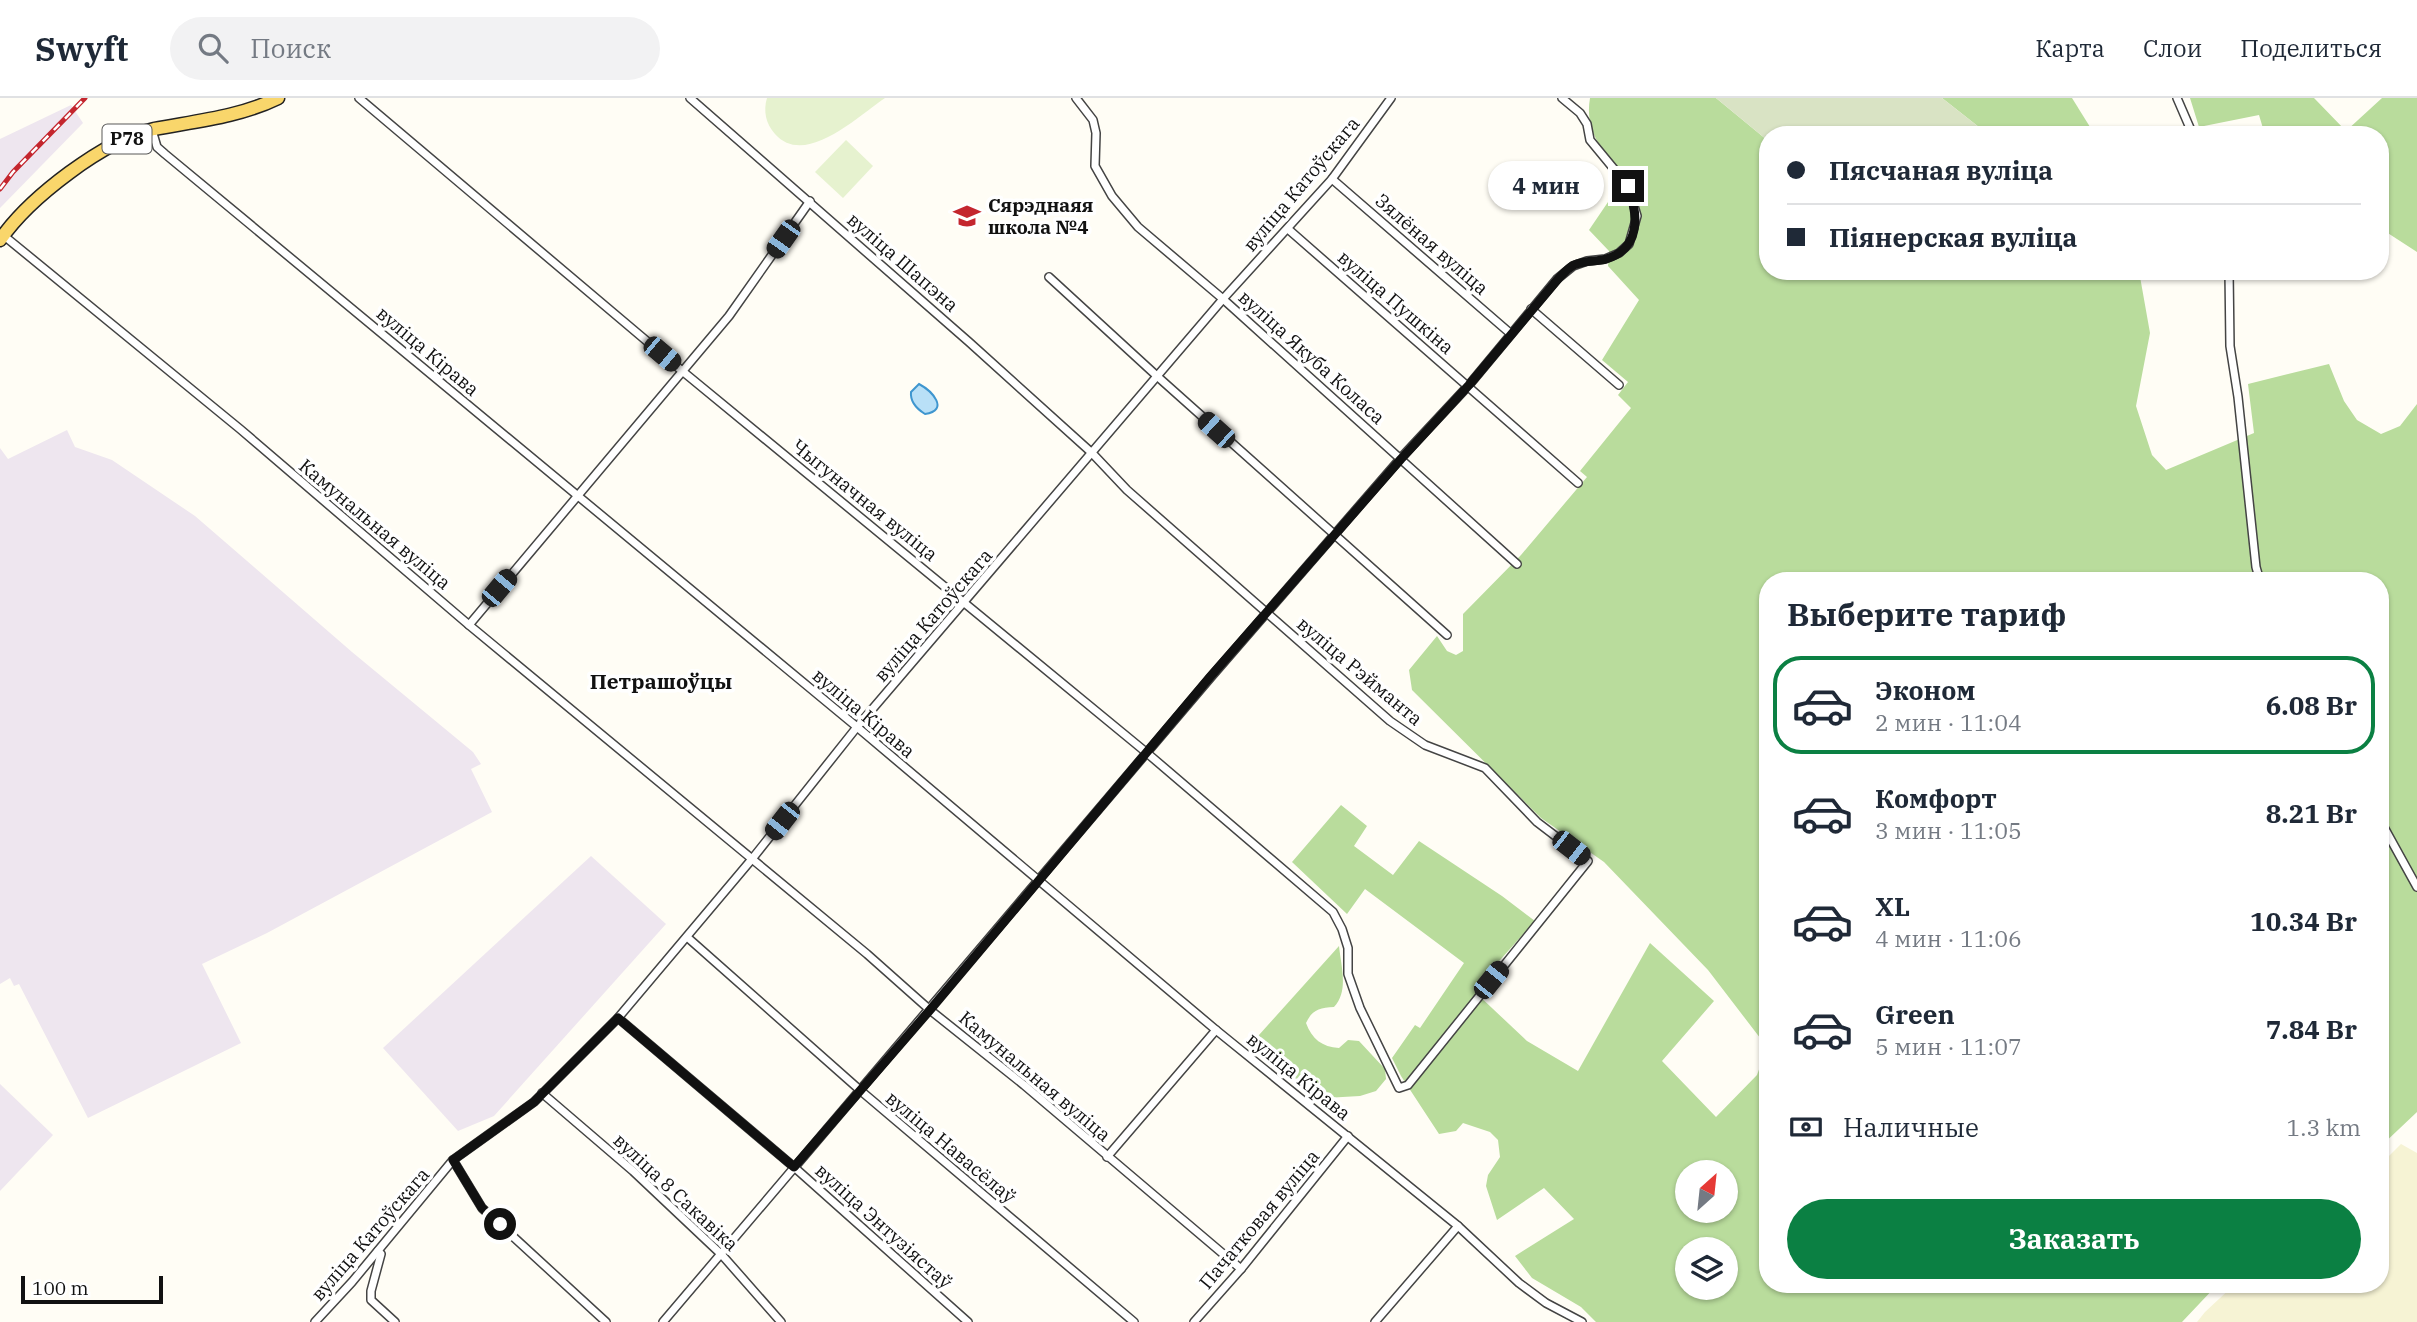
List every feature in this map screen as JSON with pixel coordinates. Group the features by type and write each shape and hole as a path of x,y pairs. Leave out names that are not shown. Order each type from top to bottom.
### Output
{"main road":[{"name":"Р78","path":"2,237 50,188 116,143 152,130 235,114 278,98"}],"street":[{"name":"Чыгуначная вуліца","path":"359,98 681,370 1147,753 1333,912 1348,948 1348,974 1360,1008 1399,1088"},
{"name":"вуліца Шапэна","path":"690,98 810,201 1092,453"},
{"name":"вуліца Катоўскага","path":"314,1322 378,1251 453,1160 534,1102 618,1018 752,859 857,727 1223,299 1332,179 1391,98"},
{"path":"663,1322 930,1010 1038,879 1267,612 1469,385 1531,309 1573,266 1605,259 1619,253 1629,244 1637,216 1628,186 1590,140 1587,124 1580,113 1562,98"},
{"path":"2176,98 2189,126"},
{"name":"вуліца Якуба Коласа","path":"1080,99 1093,120 1096,133 1095,166 1112,196 1138,228 1223,299 1517,564"},
{"name":"вуліца Кірава","path":"152,130 157,147 857,727 1216,1030 1458,1226 1519,1283 1564,1318 1582,1322"},
{"name":"Зялёная вуліца","path":"1332,179 1511,334"},
{"path":"469,625 729,316 810,201"},
{"name":"вуліца Пушкіна","path":"1288,229 1578,483"},
{"name":"Камунальная вуліца","path":"2,237 240,429 469,625 867,954 930,1010 1024,1085 1241,1269"},
{"path":"1049,277 1447,635"},
{"path":"2229,280 2230,346 2257,572"},
{"path":"1531,309 1619,385"},
{"name":"вуліца Рэйманта","path":"1092,453 1127,489 1390,721 1424,745 1485,768 1537,822 1588,861 1408,1085 1399,1088"},
{"path":"2389,837 2417,887"},
{"name":"вуліца Навасёлаў","path":"687,937 861,1091 1135,1322"},
{"name":"вуліца Энтузіястаў","path":"618,1018 794,1167 968,1322"},
{"path":"1107,1157 1216,1030"},
{"name":"вуліца 8 Сакавіка","path":"542,1093 633,1171 722,1255 781,1322"},
{"name":"Пачатковая вуліца","path":"1194,1322 1241,1269 1348,1136"},
{"path":"453,1160 482,1208 607,1322"},
{"path":"1375,1322 1458,1226"},
{"path":"378,1251 381,1254 371,1300 395,1322"}],"shaded area":[{"path":"71,105 83,123 0,208 0,139"},
{"path":"67,430 75,447 112,460 195,516 473,752 481,764 471,769 492,812 267,933 202,964 241,1043 88,1118 19,984 14,986 10,978 0,984 0,448 8,459"},
{"path":"591,856 666,924 494,1116 458,1131 383,1048"},
{"path":"0,1084 53,1135 0,1191"},
{"path":"2401,1144 2417,1153 2417,1322 2197,1322 2225,1293 2389,1293 2389,1156"}],"green space":[{"path":"767,98 885,98 831,136 801,145 787,143 772,130 765,112"},
{"path":"1590,98 1716,98 1759,133 1759,280 2141,280 2150,333 2136,406 2152,455 2166,470 2254,433 2248,384 2329,364 2344,401 2357,420 2381,434 2400,426 2417,404 2417,1112 2389,1138 2389,572 1759,572 1759,1037 1708,970 1604,862 1541,818 1412,690 1409,670 1437,636 1447,651 1456,655 1463,651 1463,614 1521,555 1587,477 1580,471 1631,408 1618,395 1628,382 1602,360 1639,300 1608,266 1609,251 1589,230 1625,177 1593,132 1590,122"},
{"path":"1716,98 1942,98 1978,126 1759,126 1759,133"},
{"path":"1942,98 2072,98 2089,126 1978,126"},
{"path":"2190,98 2314,98 2341,126 2262,126 2259,115 2199,126"},
{"path":"2382,98 2417,98 2417,252 2389,234 2389,126 2351,126"},
{"path":"846,140 873,166 843,198 815,172"},
{"path":"1341,805 1367,826 1354,846 1393,875 1419,841 1502,896 1535,921 1475,992 1527,1041 1578,1071 1650,943 1714,1001 1662,1061 1716,1117 1757,1075 1759,1069 1759,1293 2209,1293 2182,1322 1596,1322 1581,1307 1532,1278 1515,1256 1574,1219 1544,1188 1497,1220 1486,1186 1488,1175 1500,1157 1498,1140 1490,1132 1463,1123 1456,1131 1439,1134 1392,1058 1415,1025 1420,1028 1464,963 1365,889 1347,914 1292,862"},
{"path":"1339,946 1343,986 1339,1001 1334,1007 1314,1012 1306,1023 1311,1034 1328,1046 1339,1048 1348,1040 1359,1041 1385,1069 1386,1079 1376,1091 1360,1096 1325,1098 1307,1088 1250,1045"}],"water":[{"path":"919,384 936,400 938,405 932,412 925,414 913,402 911,392"}],"railway":[{"path":"0,189 13,172 85,98"}],"place":[{"name":"Сярэднаяя школа №4","path":"967,216"}],"district":[{"name":"Петрашоўцы","path":"661,682"}],"route":[{"path":"500,1224 482,1208 453,1160 534,1102 618,1018 794,1167 1210,677 1469,385 1558,279 1573,266 1605,259 1619,253 1629,244 1637,216 1628,186"}]}
